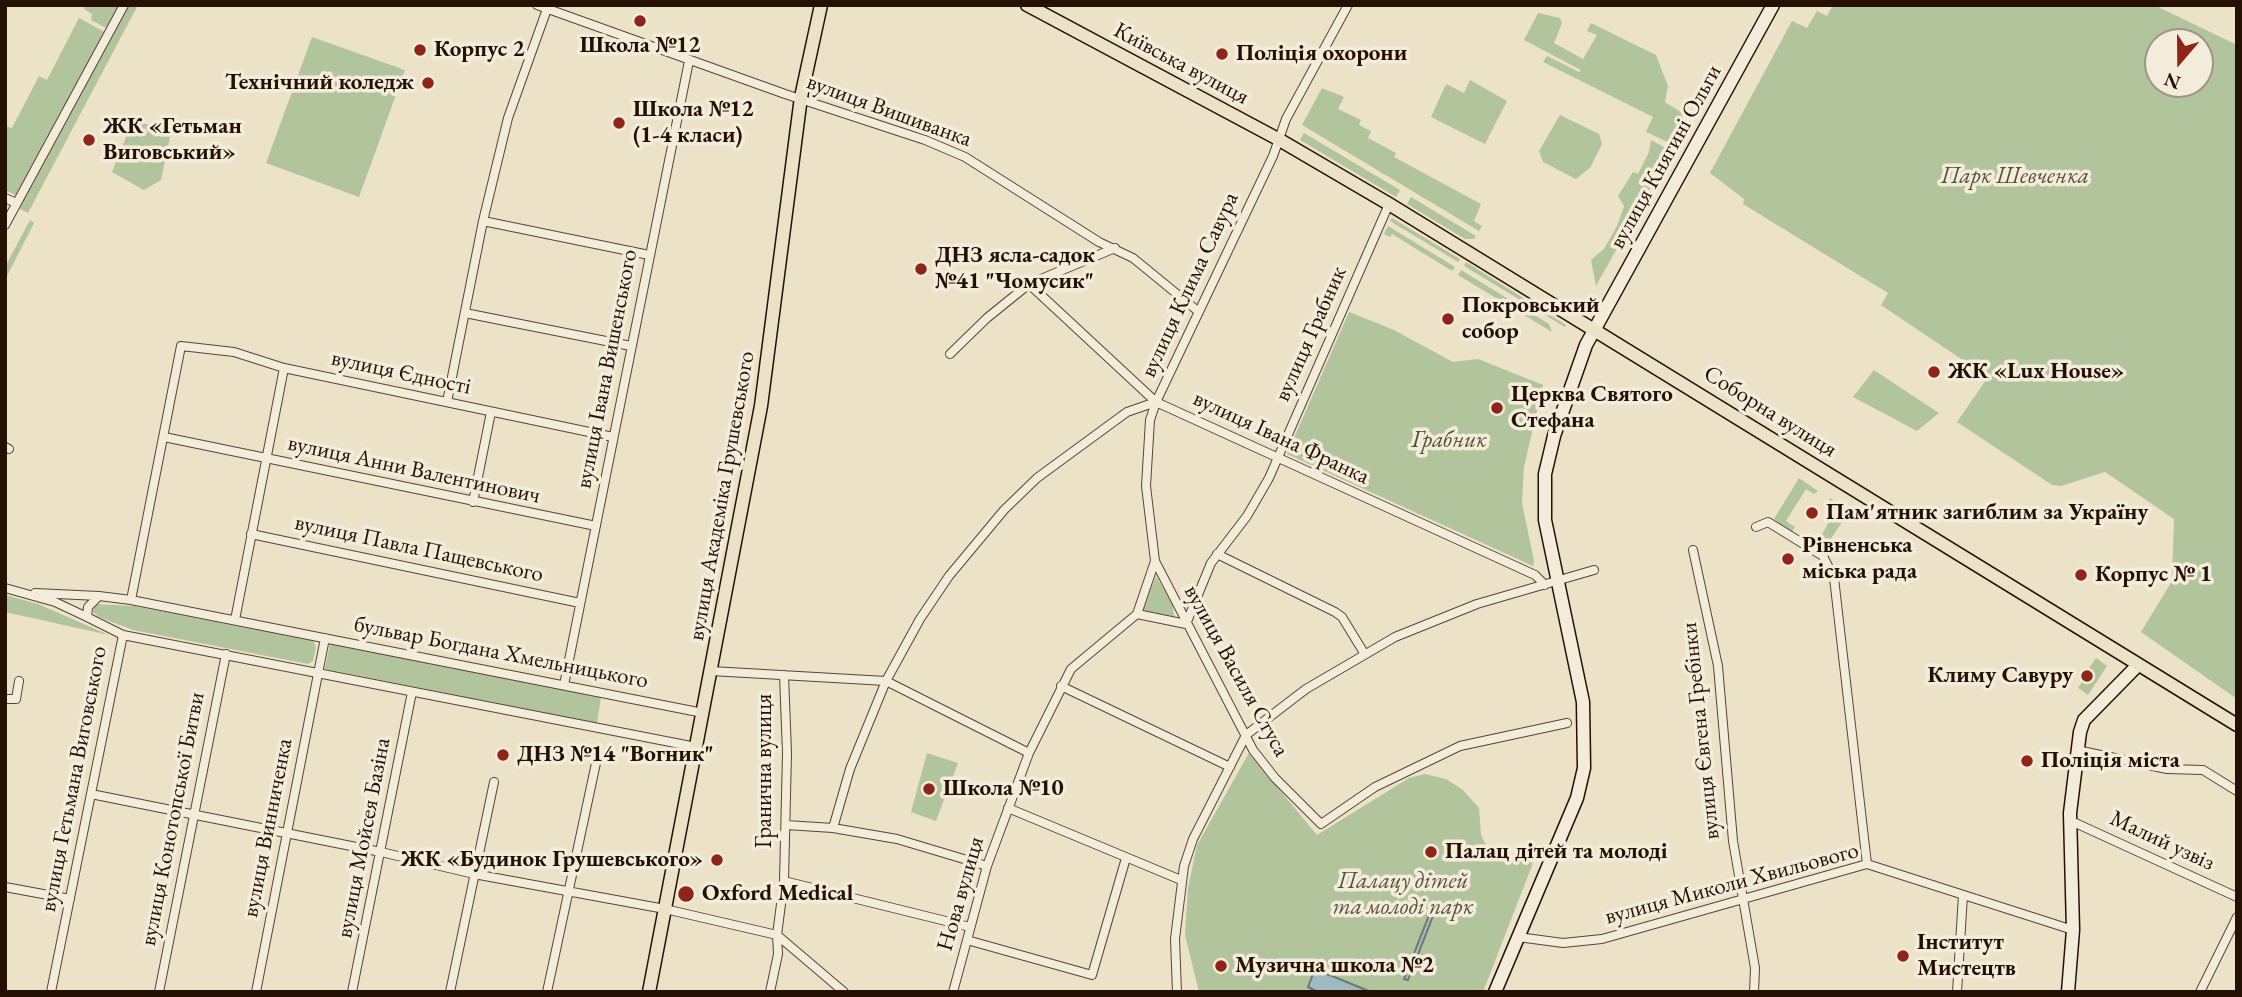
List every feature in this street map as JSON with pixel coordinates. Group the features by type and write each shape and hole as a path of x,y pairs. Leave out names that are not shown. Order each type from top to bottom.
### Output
{"main road":[{"name":"вулиця Академіка Грушевського","path":"649,992 767,368 801,97 821,5"},
{"name":"Київська вулиця","path":"1027,5 1278,139"},
{"name":"Соборна вулиця","path":"1278,139 1595,329 2237,725"}],"street":[{"path":"5,225 124,5"},
{"name":"вулиця Вишиванка","path":"537,5 689,61 925,140 965,157 1099,242 1133,258 1199,312"},
{"name":"вулиця Клима Савура","path":"833,828 849,769 886,681 934,598 1010,503 1037,478 1128,412 1156,402 1286,119 1348,5"},
{"name":"вулиця Княгині Ольги","path":"1495,992 1577,798 1584,768 1583,702 1545,520 1545,474 1567,396 1586,345 1773,5"},
{"path":"447,402 483,221 508,118 547,9"},
{"name":"вулиця Івана Вишенського","path":"564,685 689,61"},
{"path":"5,198 16,204"},
{"name":"вулиця Грабник","path":"1186,624 1203,578 1217,554 1257,500 1278,458 1389,204"},
{"path":"483,221 649,255"},
{"path":"950,355 987,318 1029,284 1115,248"},
{"name":"вулиця Івана Франка","path":"1029,284 1156,402 1535,575 1545,585"},
{"path":"465,313 631,346"},
{"name":"вулиця Єдності","path":"164,437 181,346 234,352 284,368 613,437"},
{"path":"235,620 284,368"},
{"path":"1156,402 1150,420 1146,486 1155,561 1137,614 1186,624"},
{"path":"473,502 491,412"},
{"path":"131,600 164,437"},
{"name":"вулиця Анни Валентинович","path":"164,437 596,526"},
{"path":"1756,527 1768,522 1823,556 1834,578 1867,864"},
{"name":"вулиця Павла Пащевського","path":"251,534 580,603"},
{"name":"вулиця Євгена Гребінки","path":"1692,550 1718,666 1731,825 1755,968 1754,992"},
{"path":"1217,554 1335,612 1342,617 1364,653"},
{"name":"вулиця Василя Стуса","path":"1155,561 1253,750 1275,778 1321,824 1375,787 1460,746 1567,723"},
{"path":"1177,992 1175,939 1181,880 1193,839 1247,735 1306,689 1364,653 1433,620 1594,570"},
{"path":"5,588 131,600 325,638"},
{"path":"25,592 87,617"},
{"name":"вулиця Гетьмана Виговського","path":"51,992 123,635 87,617 88,607 99,596"},
{"name":"Нова вулиця","path":"953,992 987,866 1029,753 1061,686 1071,669 1091,649 1137,614"},
{"path":"123,635 695,747"},
{"name":"бульвар Богдана Хмельницького","path":"318,672 325,638 703,713"},
{"name":"вулиця Конотопської Битви","path":"159,992 226,654"},
{"path":"2068,992 2073,929 2071,821 2077,750 2084,720 2138,665"},
{"path":"711,671 886,681 1029,753"},
{"name":"вулиця Винниченка","path":"256,992 318,672"},
{"name":"Гранична вулиця","path":"770,992 778,954 777,934 784,881 784,675"},
{"path":"5,699 16,699 19,681"},
{"path":"1061,686 1230,767"},
{"name":"вулиця Мойсея Базіна","path":"352,992 412,692"},
{"path":"2077,750 2167,769 2203,770 2237,791"},
{"path":"547,992 596,764"},
{"path":"450,992 494,782"},
{"path":"91,794 777,934 845,992"},
{"path":"1008,808 1181,880"},
{"name":"Малий узвіз","path":"2071,821 2237,897"},
{"path":"786,825 833,828 897,839 987,866"},
{"path":"967,940 1092,975 1126,858"},
{"name":"вулиця Миколи Хвильового","path":"1518,937 1563,943 1602,939 1867,864 2073,929"},
{"path":"784,881 970,927"},
{"path":"5,887 70,899"},
{"path":"1956,992 1963,895"},
{"path":"2200,992 2237,917"}],"green space":[{"path":"85,5 138,5 28,213 14,206 19,197 5,190 5,126 12,128 39,76 47,80 79,18 108,34 110,30 91,20 92,14 84,9"},
{"name":"Парк Шевченка","path":"1833,5 2154,5 2202,28 2144,28 2144,98 2214,98 2214,34 2237,45 2237,699 2141,632 2172,581 2174,519 2105,472 2061,486 2052,485 1957,422 1988,377 1881,305 1888,293 1743,204 1744,199 1710,173 1792,21 1807,28 1817,11 1827,16"},
{"path":"1538,13 1560,18 1562,23 1554,43 1583,59 1597,35 1587,31 1591,23 1656,55 1668,86 1665,102 1682,113 1685,127 1674,145 1646,132 1653,117 1543,62 1547,56 1579,72 1581,70 1524,40"},
{"path":"312,37 405,70 359,197 266,163"},
{"path":"1470,80 1507,101 1485,144 1431,117 1446,84 1464,93"},
{"path":"1322,88 1344,97 1338,109 1361,120 1359,125 1371,131 1368,138 1396,153 1394,157 1481,204 1474,221 1482,226 1479,231 1302,125"},
{"path":"1560,115 1599,134 1602,144 1590,168 1576,179 1543,162 1539,151"},
{"path":"133,120 171,132 161,180 144,190 112,172"},
{"path":"1304,133 1400,190 1396,197 1300,140"},
{"path":"1651,140 1671,151 1596,286 1591,260 1604,249 1617,226 1624,206 1618,196 1633,172 1638,174 1649,152"},
{"path":"1411,197 1476,236 1474,239 1465,239 1407,204"},
{"path":"1392,218 1460,259 1458,262 1390,221"},
{"path":"30,220 34,223 5,280 5,267"},
{"path":"1388,226 1455,267 1452,271 1392,234 1390,237 1384,234"},
{"path":"1466,262 1566,325 1565,327 1464,266"},
{"path":"1461,270 1549,324 1552,332 1458,275"},
{"name":"Грабник","path":"1349,312 1394,330 1453,362 1478,359 1543,385 1524,467 1522,503 1533,566 1287,454"},
{"path":"1874,370 1939,413 1917,431 1853,397"},
{"path":"1799,478 1818,491 1814,494 1806,489 1786,521 1795,527 1791,533 1774,519"},
{"path":"1830,498 1850,510 1824,549 1819,550 1802,541 1807,534 1818,541 1837,508 1828,502"},
{"path":"1156,576 1173,605 1174,617 1143,610"},
{"path":"5,595 38,604 109,635 5,612"},
{"path":"95,604 134,606 313,641 316,647 313,661 308,664 133,630 99,617 93,612"},
{"path":"330,643 601,697 597,723 325,669"},
{"path":"2096,658 2107,666 2088,695 2078,688 2082,682 2090,683 2091,676 2086,673"},
{"path":"927,753 958,763 936,821 911,812"},
{"name":"Палацу дітей та молоді парк","path":"1249,753 1317,835 1409,778 1425,774 1446,779 1463,790 1479,808 1481,835 1486,845 1533,863 1483,992 1199,992 1185,935 1188,888 1197,845"}],"water":[{"path":"1431,910 1435,911 1408,980 1404,979"},
{"path":"1315,969 1371,992 1318,992 1308,987"}],"place":[{"name":"Школа №12","path":"640,21"},
{"name":"Корпус 2","path":"420,50"},
{"name":"Поліцiя охорони","path":"1222,54"},
{"name":"Технічний коледж","path":"428,83"},
{"name":"Школа №12 (1-4 класи)","path":"619,123"},
{"name":"ЖК «Гетьман Виговський»","path":"89,140"},
{"name":"ДНЗ ясла-садок №41 \"Чомусик\"","path":"921,269"},
{"name":"Покровський собор","path":"1448,319"},
{"name":"ЖК «Lux House»","path":"1934,372"},
{"name":"Церква Святого Стефана","path":"1497,408"},
{"name":"Пам'ятник загиблим за Україну","path":"1812,513"},
{"name":"Рівненська міська рада","path":"1788,559"},
{"name":"Корпус № 1","path":"2081,575"},
{"name":"Климу Савуру","path":"2087,676"},
{"name":"ДНЗ №14 \"Вогник\"","path":"503,755"},
{"name":"Поліція міста","path":"2027,761"},
{"name":"Школа №10","path":"929,789"},
{"name":"Палац дітей та молоді","path":"1431,852"},
{"name":"ЖК «Будинок Грушевського»","path":"717,860"},
{"name":"Oxford Medical","path":"686,894"},
{"name":"Інститут Мистецтв","path":"1903,956"},
{"name":"Музична школа №2","path":"1221,966"}]}
